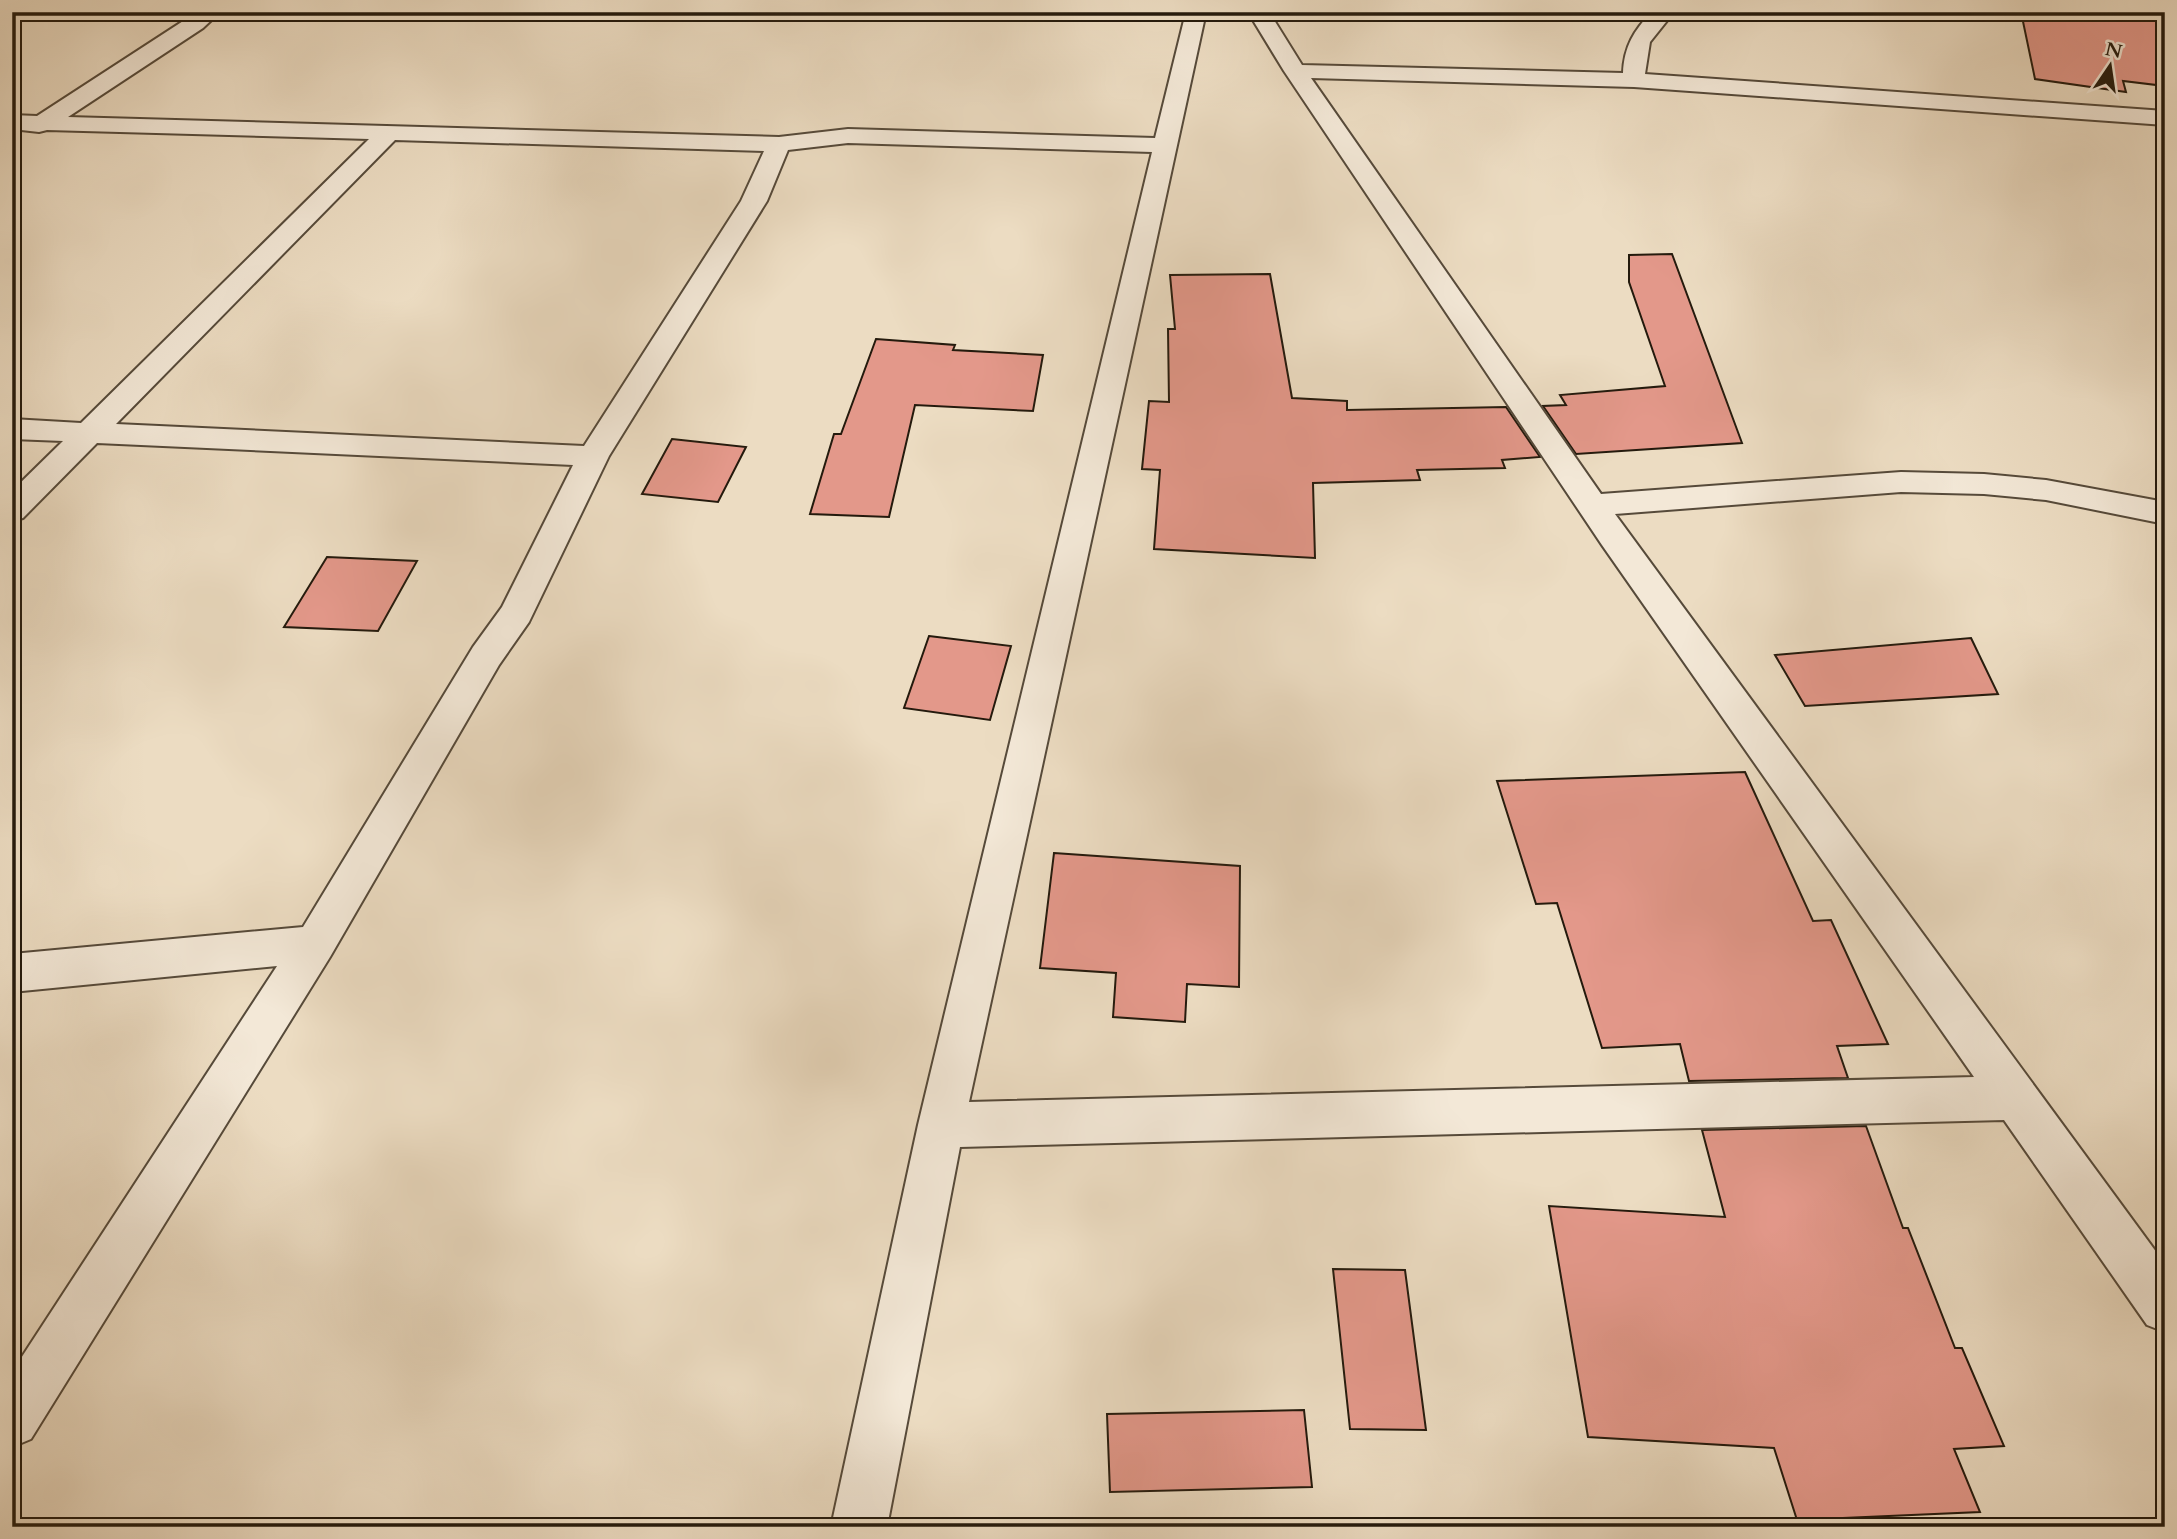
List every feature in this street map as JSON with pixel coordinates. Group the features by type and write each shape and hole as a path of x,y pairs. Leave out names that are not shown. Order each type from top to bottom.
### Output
{"street":[{"path":"12,141 209,12"},
{"path":"859,1527 941,1125 1196,12"},
{"path":"1258,12 1295,71 1594,505 2165,1307"},
{"path":"1634,80 1634,52 1640,36 1664,12"},
{"path":"1295,71 1634,80 2165,118"},
{"path":"12,122 779,144 848,136 1164,145"},
{"path":"12,510 390,132"},
{"path":"12,1420 314,944 486,656 517,612 593,456 754,201 779,144"},
{"path":"12,429 593,456"},
{"path":"1594,505 1901,482 1984,484 2046,490 2165,513"},
{"path":"12,973 314,944"},
{"path":"941,1125 2016,1098"}],"building":[{"path":"2021,12 2134,12 2165,16 2165,86 2123,81 2126,92 2035,79"},
{"path":"1672,254 1742,443 1576,454 1543,406 1566,405 1560,395 1665,386 1629,282 1629,255"},
{"path":"1270,274 1292,398 1347,401 1347,410 1506,407 1540,457 1502,460 1505,468 1417,470 1420,480 1313,483 1315,558 1154,549 1160,470 1142,469 1149,401 1169,402 1168,329 1175,329 1170,275"},
{"path":"876,339 955,345 953,350 1043,355 1033,411 915,405 889,517 810,514 834,434 841,434"},
{"path":"672,439 746,447 718,502 642,494"},
{"path":"327,557 417,561 378,631 284,627"},
{"path":"929,636 1011,646 990,720 904,708"},
{"path":"1971,638 1998,694 1805,706 1775,655"},
{"path":"1745,772 1813,921 1831,920 1888,1044 1837,1046 1848,1078 1689,1081 1680,1044 1602,1048 1557,903 1536,904 1497,781"},
{"path":"1054,853 1240,866 1239,987 1187,984 1185,1022 1113,1017 1116,973 1040,968"},
{"path":"1866,1126 1903,1228 1908,1228 1955,1348 1962,1348 2004,1446 1954,1449 1980,1512 1797,1520 1774,1448 1588,1437 1549,1206 1725,1217 1702,1130"},
{"path":"1333,1269 1405,1270 1426,1430 1350,1429"},
{"path":"1304,1410 1312,1487 1110,1492 1107,1414"}]}
